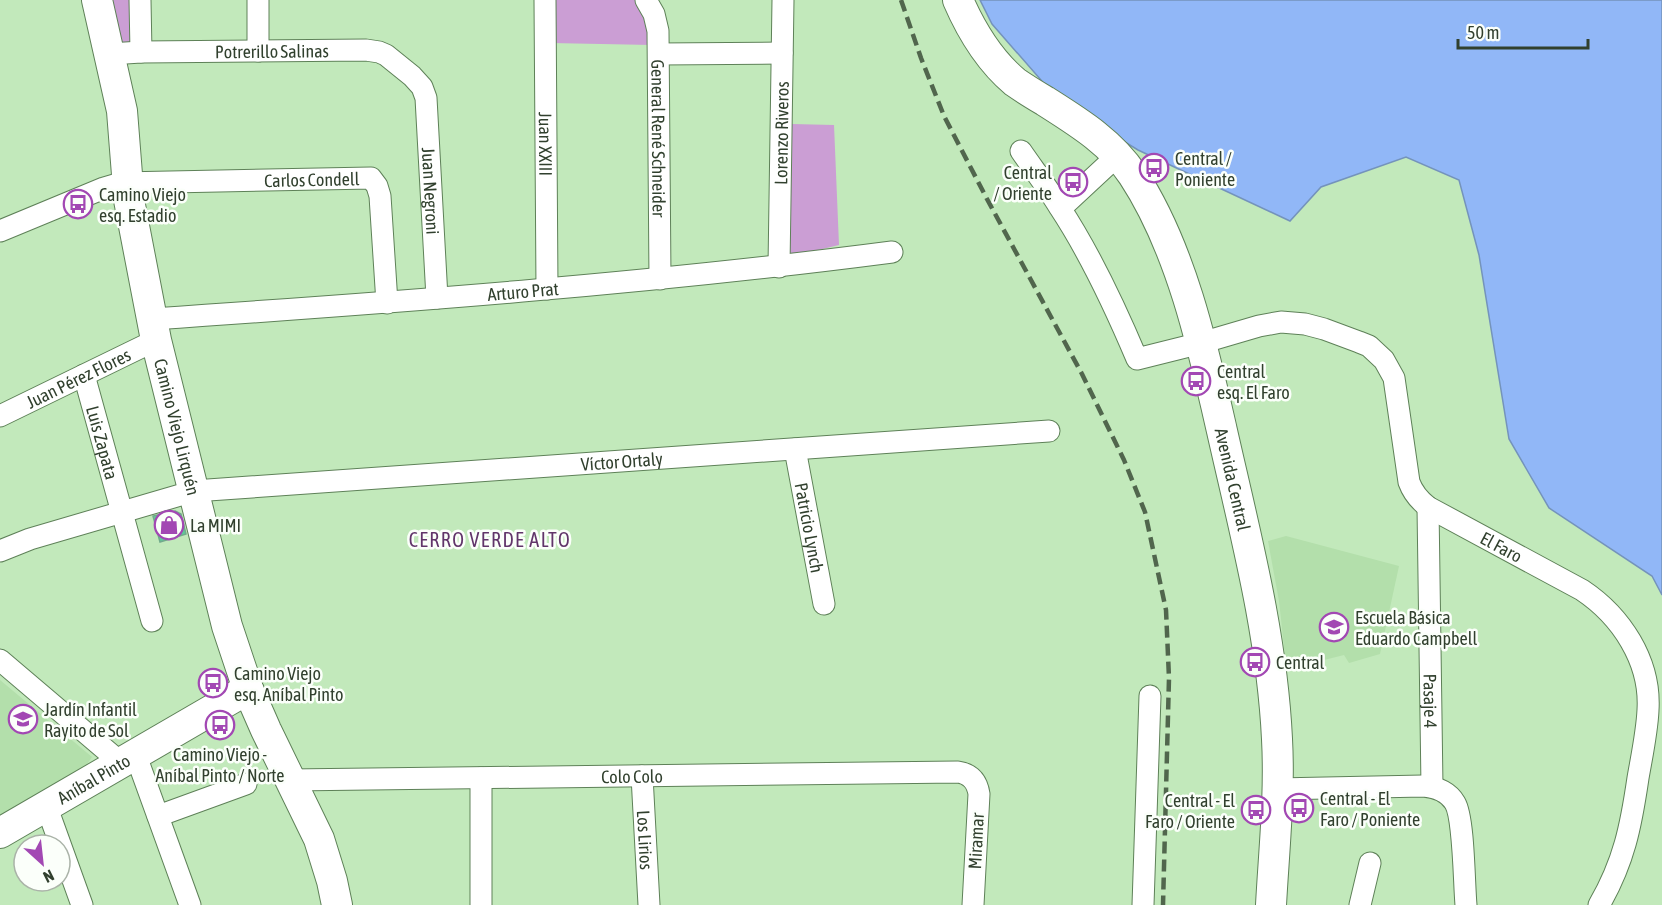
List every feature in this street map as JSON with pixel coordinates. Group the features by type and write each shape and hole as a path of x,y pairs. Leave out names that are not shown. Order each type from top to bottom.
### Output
{"street":[{"name":"Camino Viejo Lirquén","path":"97,0 124,126 127,183 154,329 227,626 248,689 322,849 337,905"},
{"path":"140,0 141,52"},
{"path":"258,0 258,51"},
{"name":"Juan XXIII","path":"545,0 547,289"},
{"name":"General René Schneider","path":"646,0 657,23 659,54 660,279"},
{"name":"Lorenzo Riveros","path":"779,267 783,0"},
{"name":"Avenida Central","path":"958,0 983,45 1011,78 1082,124 1118,155 1142,189 1161,225 1182,280 1218,411 1264,626 1277,738 1277,789 1271,905"},
{"name":"Potrerillo Salinas","path":"110,54 366,50 379,52 386,56 412,76 422,87"},
{"path":"659,54 782,52"},
{"name":"Juan Negroni","path":"422,87 426,98 437,298"},
{"path":"1021,151 1061,208 1118,155"},
{"name":"Carlos Condell","path":"127,183 371,178 380,196 387,303"},
{"path":"0,231 104,188 127,183"},
{"name":"El Faro","path":"1061,208 1099,276 1137,359 1281,322 1305,324 1324,329 1369,346 1384,360 1394,378 1409,482 1416,496 1428,507 1582,590 1596,599 1617,621 1640,660 1647,686 1648,709 1627,840 1614,878 1599,905"},
{"name":"Arturo Prat","path":"154,329 437,298 779,267 891,252"},
{"name":"Juan Pérez Flores","path":"0,416 84,375 154,329"},
{"name":"Luis Zapata","path":"84,375 152,621"},
{"name":"Víctor Ortaly","path":"194,491 1049,431"},
{"name":"Patricio Lynch","path":"795,449 824,604"},
{"path":"0,551 30,539 194,491"},
{"name":"Pasaje 4","path":"1428,507 1432,786"},
{"path":"0,660 127,758 158,816 190,905"},
{"name":"Aníbal Pinto","path":"0,833 248,689"},
{"path":"1143,905 1150,696"},
{"name":"Colo Colo","path":"290,780 958,772 973,779"},
{"name":"Los Lirios","path":"642,776 649,905"},
{"path":"481,778 481,905"},
{"name":"Miramar","path":"973,779 979,794 973,905"},
{"path":"158,816 246,784"},
{"path":"1277,789 1432,786 1439,789 1451,797 1459,811 1466,905"},
{"path":"46,805 82,905"},
{"path":"1360,905 1370,863"}],"shaded area":[{"path":"110,0 133,0 136,45 120,47"},
{"path":"551,0 642,0 652,45 550,43"},
{"path":"792,124 834,125 839,245 789,257"},
{"name":"Escuela Básica Eduardo Campbell","path":"1286,536 1399,566 1380,654 1349,663 1344,655 1300,666 1285,656 1279,601 1268,541"},
{"name":"Jardín Infantil Rayito de Sol","path":"0,680 92,757 85,767 0,816"}],"water":[{"path":"980,0 1662,0 1662,595 1652,576 1549,508 1509,439 1479,255 1459,180 1406,157 1321,187 1290,221 1138,150 1061,103 992,24"}],"building":[{"name":"La MIMI","path":"175,511 181,514 186,534 160,542 153,516"}],"railway":[{"path":"901,0 944,116 1082,374 1124,460 1145,512 1166,610 1169,678 1163,905"}],"place":[{"name":"Central / Poniente","path":"1154,168"},
{"name":"Central / Oriente","path":"1073,182"},
{"name":"Camino Viejo esq. Estadio","path":"78,204"},
{"name":"Central esq. El Faro","path":"1196,381"},
{"name":"La MIMI","path":"169,525"},
{"name":"Escuela Básica Eduardo Campbell","path":"1334,627"},
{"name":"Central","path":"1255,662"},
{"name":"Camino Viejo esq. Aníbal Pinto","path":"213,683"},
{"name":"Jardín Infantil Rayito de Sol","path":"23,719"},
{"name":"Camino Viejo - Aníbal Pinto / Norte","path":"220,725"},
{"name":"Central - El Faro / Poniente","path":"1299,808"},
{"name":"Central - El Faro / Oriente","path":"1256,810"}],"district":[{"name":"CERRO VERDE ALTO","path":"490,539"}]}
